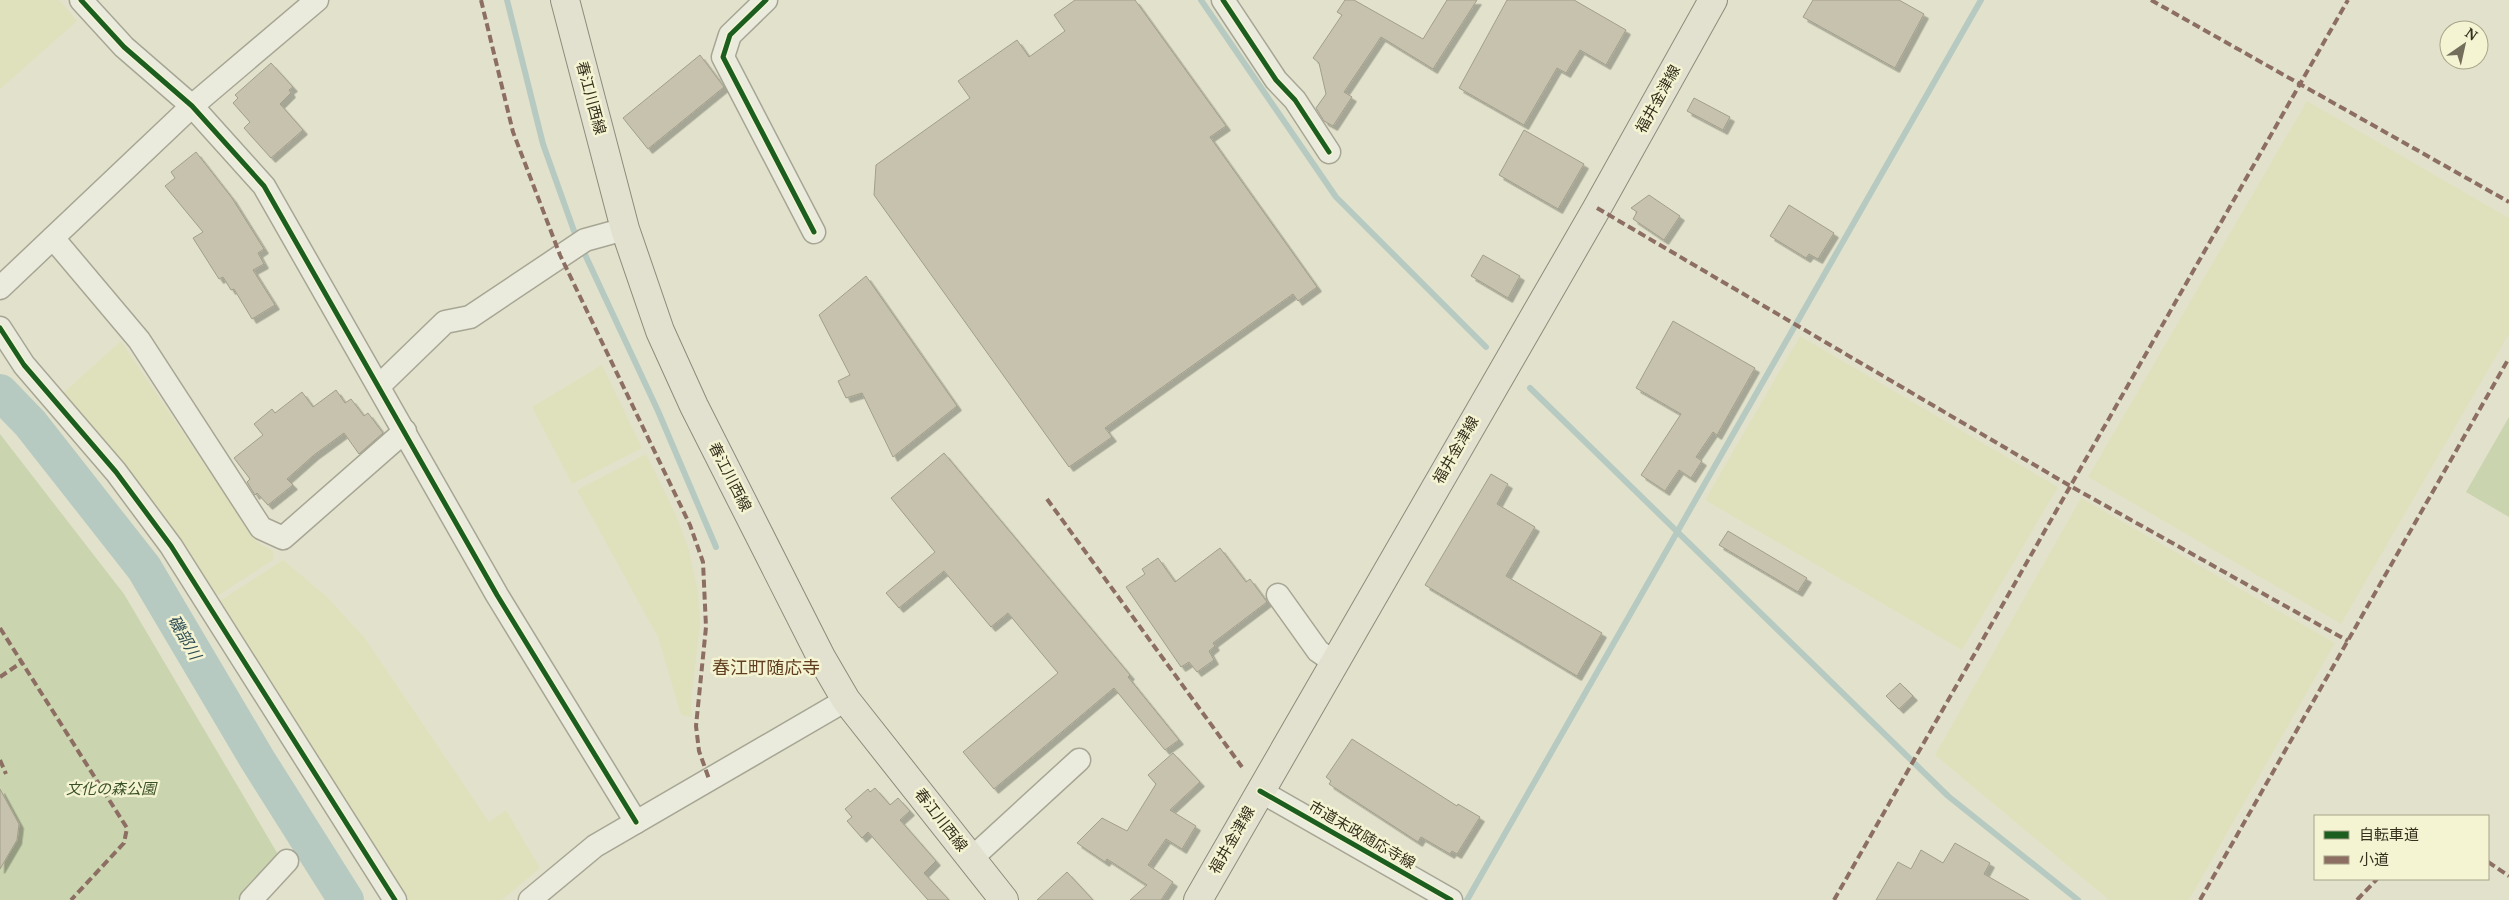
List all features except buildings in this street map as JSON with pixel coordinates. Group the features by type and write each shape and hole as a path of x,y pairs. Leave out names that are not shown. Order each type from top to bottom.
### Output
{"main road":[{"name":"春江川西線","path":"565,0 625,229 660,331 694,406 821,657 846,700 1004,900"},
{"name":"福井金津線","path":"1198,900 1597,208 1713,0"}],"street":[{"path":"81,0 124,47 192,106 264,186 497,595 636,822"},
{"path":"0,288 192,106 316,0"},
{"path":"766,0 730,35 723,57 814,232"},
{"path":"1235,6 1276,80 1295,100 1329,152"},
{"path":"378,386 445,322 470,317 585,240 625,229"},
{"path":"53,238 139,340 261,528 283,538 405,431"},
{"path":"0,328 24,365 116,472 171,546 394,900"},
{"path":"1278,595 1318,651 1334,662"},
{"path":"530,900 595,846 846,700"},
{"path":"971,859 1079,760"},
{"name":"市道末政随応寺線","path":"1260,791 1451,900"},
{"path":"251,900 287,861"}],"green space":[{"path":"0,0 59,0 77,21 0,89"},
{"path":"2307,101 2509,218 2509,334 2341,624 2088,477"},
{"path":"1800,336 2058,487 1962,650 1705,500"},
{"path":"121,341 257,542 273,551 273,560 216,597 63,393"},
{"path":"602,365 642,448 572,484 532,407"},
{"path":"2509,417 2509,517 2466,492"},
{"name":"文化の森公園","path":"0,434 124,594 279,856 237,900 0,900"},
{"path":"646,454 675,513 688,547 698,591 700,625 691,701 692,717 681,715 658,637 577,490"},
{"path":"2081,498 2335,643 2189,900 2109,900 1935,755"},
{"path":"283,560 326,596 364,637 489,822 506,810 540,868 502,900 407,900 218,602"}],"waterway":[{"path":"507,0 543,144 574,231 658,411 716,547"},
{"path":"1201,0 1336,197 1486,347"},
{"path":"1467,900 1981,0"},
{"path":"1530,388 1948,796 2078,900"},
{"name":"磯部川","path":"0,392 30,423 144,568 257,759 346,900"}],"marked path":[{"path":"481,0 513,132 560,255 690,525 703,562 706,627 696,726 699,751 709,779"},
{"path":"2151,0 2509,202"},
{"path":"1834,900 2348,0"},
{"path":"1597,208 2072,487 2348,641"},
{"path":"2200,900 2509,358"},
{"path":"1047,499 1242,767"},
{"path":"0,628 127,828 124,843 71,900"},
{"path":"0,677 22,662"},
{"path":"0,760 6,774"},
{"path":"2489,863 2509,876"},
{"path":"2357,900 2376,880"}],"cycle path":[{"path":"81,0 124,47 192,106 264,186 497,595 636,822"},
{"path":"766,0 730,35 723,57 814,232"},
{"path":"1223,0 1276,80 1295,100 1329,152"},
{"path":"0,328 24,365 116,472 171,546 395,900"},
{"path":"1260,791 1451,900"}],"district":[{"name":"春江町随応寺","path":"766,668"}]}
